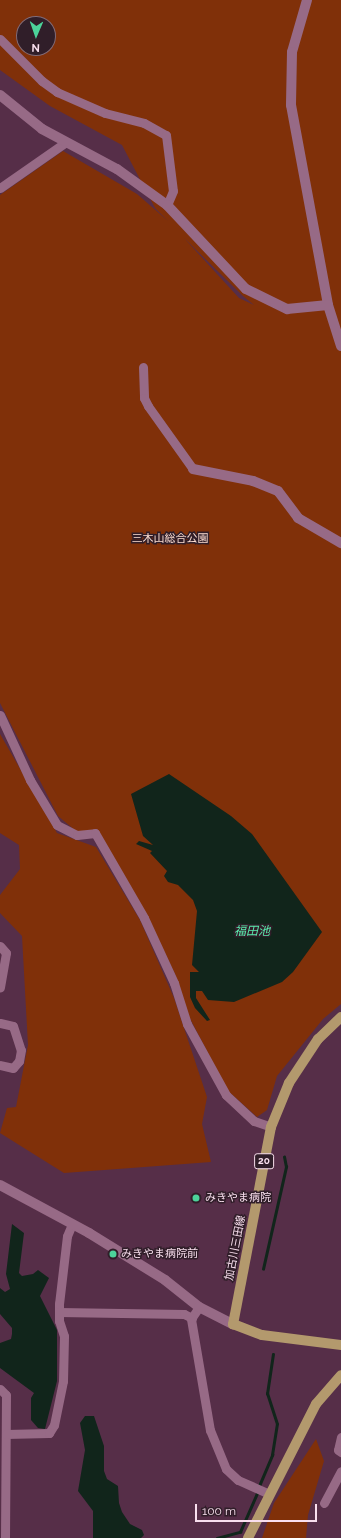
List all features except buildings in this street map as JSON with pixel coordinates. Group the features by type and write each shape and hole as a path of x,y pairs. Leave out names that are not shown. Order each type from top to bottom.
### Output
{"main road":[{"name":"加古川三田線","path":"233,1324 271,1127 288,1083 318,1038 341,1017"},
{"path":"233,1324 262,1335 341,1345"},
{"path":"248,1538 316,1404 341,1376"}],"street":[{"path":"307,0 292,52 291,105 328,305 341,346"},
{"path":"0,39 42,81 57,92 105,113 144,123 166,135 173,191 167,205"},
{"path":"0,95 42,129 116,169 167,205 246,289 287,309 328,305"},
{"path":"0,188 66,142"},
{"path":"143,367 144,398 193,470 253,481 278,491 298,518 341,543"},
{"path":"0,715 30,780 57,825 77,835 95,833 144,918 174,983 187,1024 226,1095 254,1121 271,1127"},
{"path":"0,946 6,953 0,987"},
{"path":"0,1023 13,1026 21,1050 20,1061 13,1068 0,1066"},
{"path":"0,1186 72,1224 165,1280 199,1307 233,1324"},
{"path":"6,1434 49,1433 52,1431 63,1381 64,1336 59,1312 67,1236 72,1224"},
{"path":"199,1307 192,1318 210,1430 226,1469 238,1480 269,1494"},
{"path":"59,1312 184,1314 192,1318"},
{"path":"0,1388 6,1395 6,1434 3,1456 5,1538"},
{"path":"341,1436 338,1450 341,1452"},
{"path":"324,1503 341,1471"}],"green space":[{"name":"三木山総合公園","path":"0,0 341,0 341,1004 323,1019 277,1076 267,1110 257,1117 228,1091 186,1011 175,974 146,914 97,831 76,831 58,816 0,703 0,195 63,151 137,194 168,221 155,208 122,145 50,106 0,70","holes":["184,238 254,305 239,298"]},
{"path":"0,734 57,833 96,847 140,920 174,998 207,1097 202,1124 211,1162 64,1173 0,1133 7,1108 16,1107 28,1045 22,936 0,913 0,895 20,869 19,845 0,833"},
{"path":"316,1439 324,1461 308,1515 306,1538 262,1538 274,1503"}],"water":[{"name":"福田池","path":"169,774 231,816 252,834 322,932 293,972 282,982 234,1002 208,1000 202,991 196,991 196,998 210,1020 207,1021 195,1008 190,997 190,972 199,972 192,965 197,911 193,900 178,885 168,882 164,876 167,871 150,853 152,851 136,844 139,841 153,845 143,836 131,794"},
{"path":"12,1224 24,1233 19,1273 22,1276 33,1274 38,1270 49,1278 40,1296 57,1330 57,1381 45,1429 38,1428 31,1420 31,1398 34,1393 0,1368 0,1343 11,1339 12,1334 12,1328 0,1314 0,1288 5,1292 10,1289 6,1274"},
{"path":"85,1416 94,1416 104,1446 104,1471 107,1479 118,1486 119,1503 122,1512 130,1524 142,1530 144,1535 141,1538 93,1538 93,1511 78,1491 85,1450 80,1423"}],"waterway":[{"path":"263,1269 286,1167 284,1157"},
{"path":"259,1486 272,1455 277,1424 267,1394 273,1354"},
{"path":"217,1538 240,1532 258,1491"}],"place":[{"name":"みきやま病院","path":"196,1198"},
{"name":"みきやま病院前","path":"113,1254"}]}
